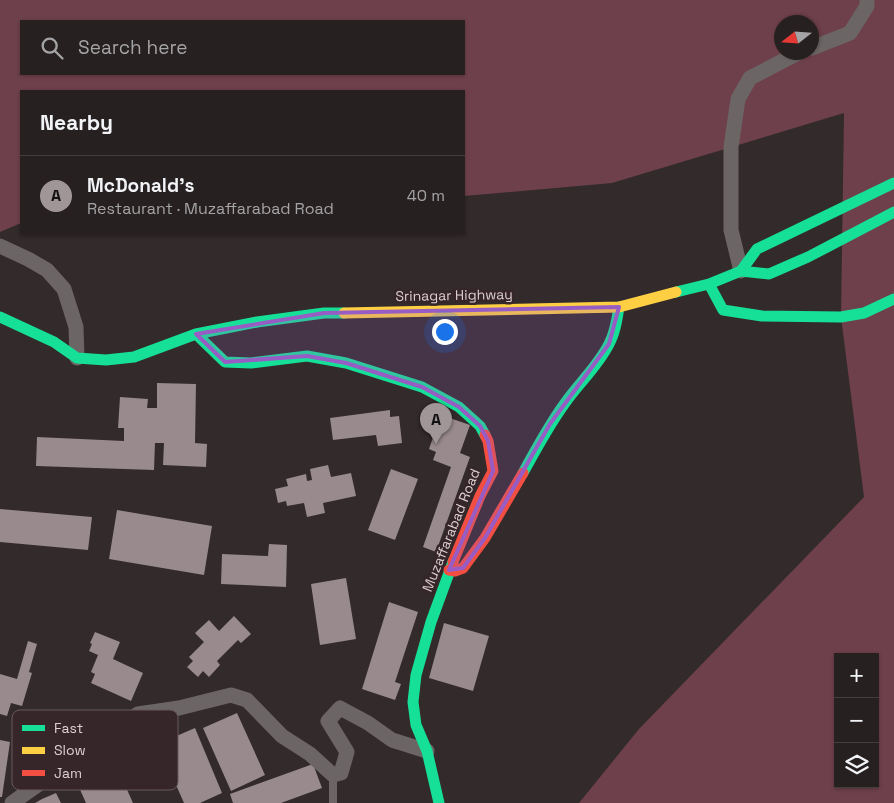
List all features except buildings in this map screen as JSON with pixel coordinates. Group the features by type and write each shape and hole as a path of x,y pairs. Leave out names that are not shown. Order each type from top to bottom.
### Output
{"main road":[{"path":"894,183 757,249 741,271 769,274 808,257 894,212"},
{"name":"Srinagar Highway","path":"77,358 106,360 134,357 196,334 257,322 324,313 619,307 709,284 741,271"},
{"path":"709,284 723,310 762,316 841,317 864,313 894,299"},
{"path":"449,570 455,571 463,568 485,538 550,424 571,394 597,364 609,344 616,324 619,307"},
{"path":"0,317 54,342 77,358"},
{"name":"Muzaffarabad Road","path":"196,334 225,362 251,364 307,356 346,363 422,387 459,407 480,426 488,441 493,471 480,496 449,570 422,651 412,702 416,725 427,751 439,803"}],"street":[{"path":"819,45 850,33 867,6 867,0"},
{"path":"741,271 731,230 731,147 738,100 750,78 785,60"},
{"path":"0,246 47,270 64,289 76,327 77,358"},
{"path":"165,710 231,695 247,700 282,736 310,754 332,775 341,772 347,752 328,722 340,708 368,723 392,740 427,751"},
{"path":"12,803 30,790"}],"lane":[{"path":"332,775 333,803"}],"highlighted area":[{"path":"619,307 609,344 550,424 485,538 463,568 449,570 493,471 488,441 480,426 459,407 422,387 346,363 307,356 225,362 196,334 324,313"}],"shaded area":[{"path":"0,0 894,0 894,803 579,803 639,729 864,497 841,317 844,113 612,183 465,196 465,90 20,90 20,223 0,232"}],"traffic: fast":[{"path":"741,271 757,249 894,183"},
{"path":"676,292 709,284 741,271 769,274 808,257 894,212"},
{"path":"709,284 723,310 762,316 841,317 864,313 894,299"},
{"path":"523,473 559,411 605,352 617,322 619,307"},
{"path":"0,317 54,342 77,358 106,360 134,357 196,334 257,322 324,313 344,313"},
{"path":"196,334 225,362 251,363 307,356 346,363 422,387 459,407 480,426 485,435"},
{"path":"439,803 427,751 416,725 413,702 416,675 431,622 453,562"}],"traffic: slow":[{"path":"344,313 619,307 676,292"}],"traffic: jam":[{"path":"453,562 480,496 493,471 488,441 485,435"},
{"path":"449,570 455,571 463,568 485,538 523,473"}],"place":[{"name":"McDonald's","path":"436,444"}]}
